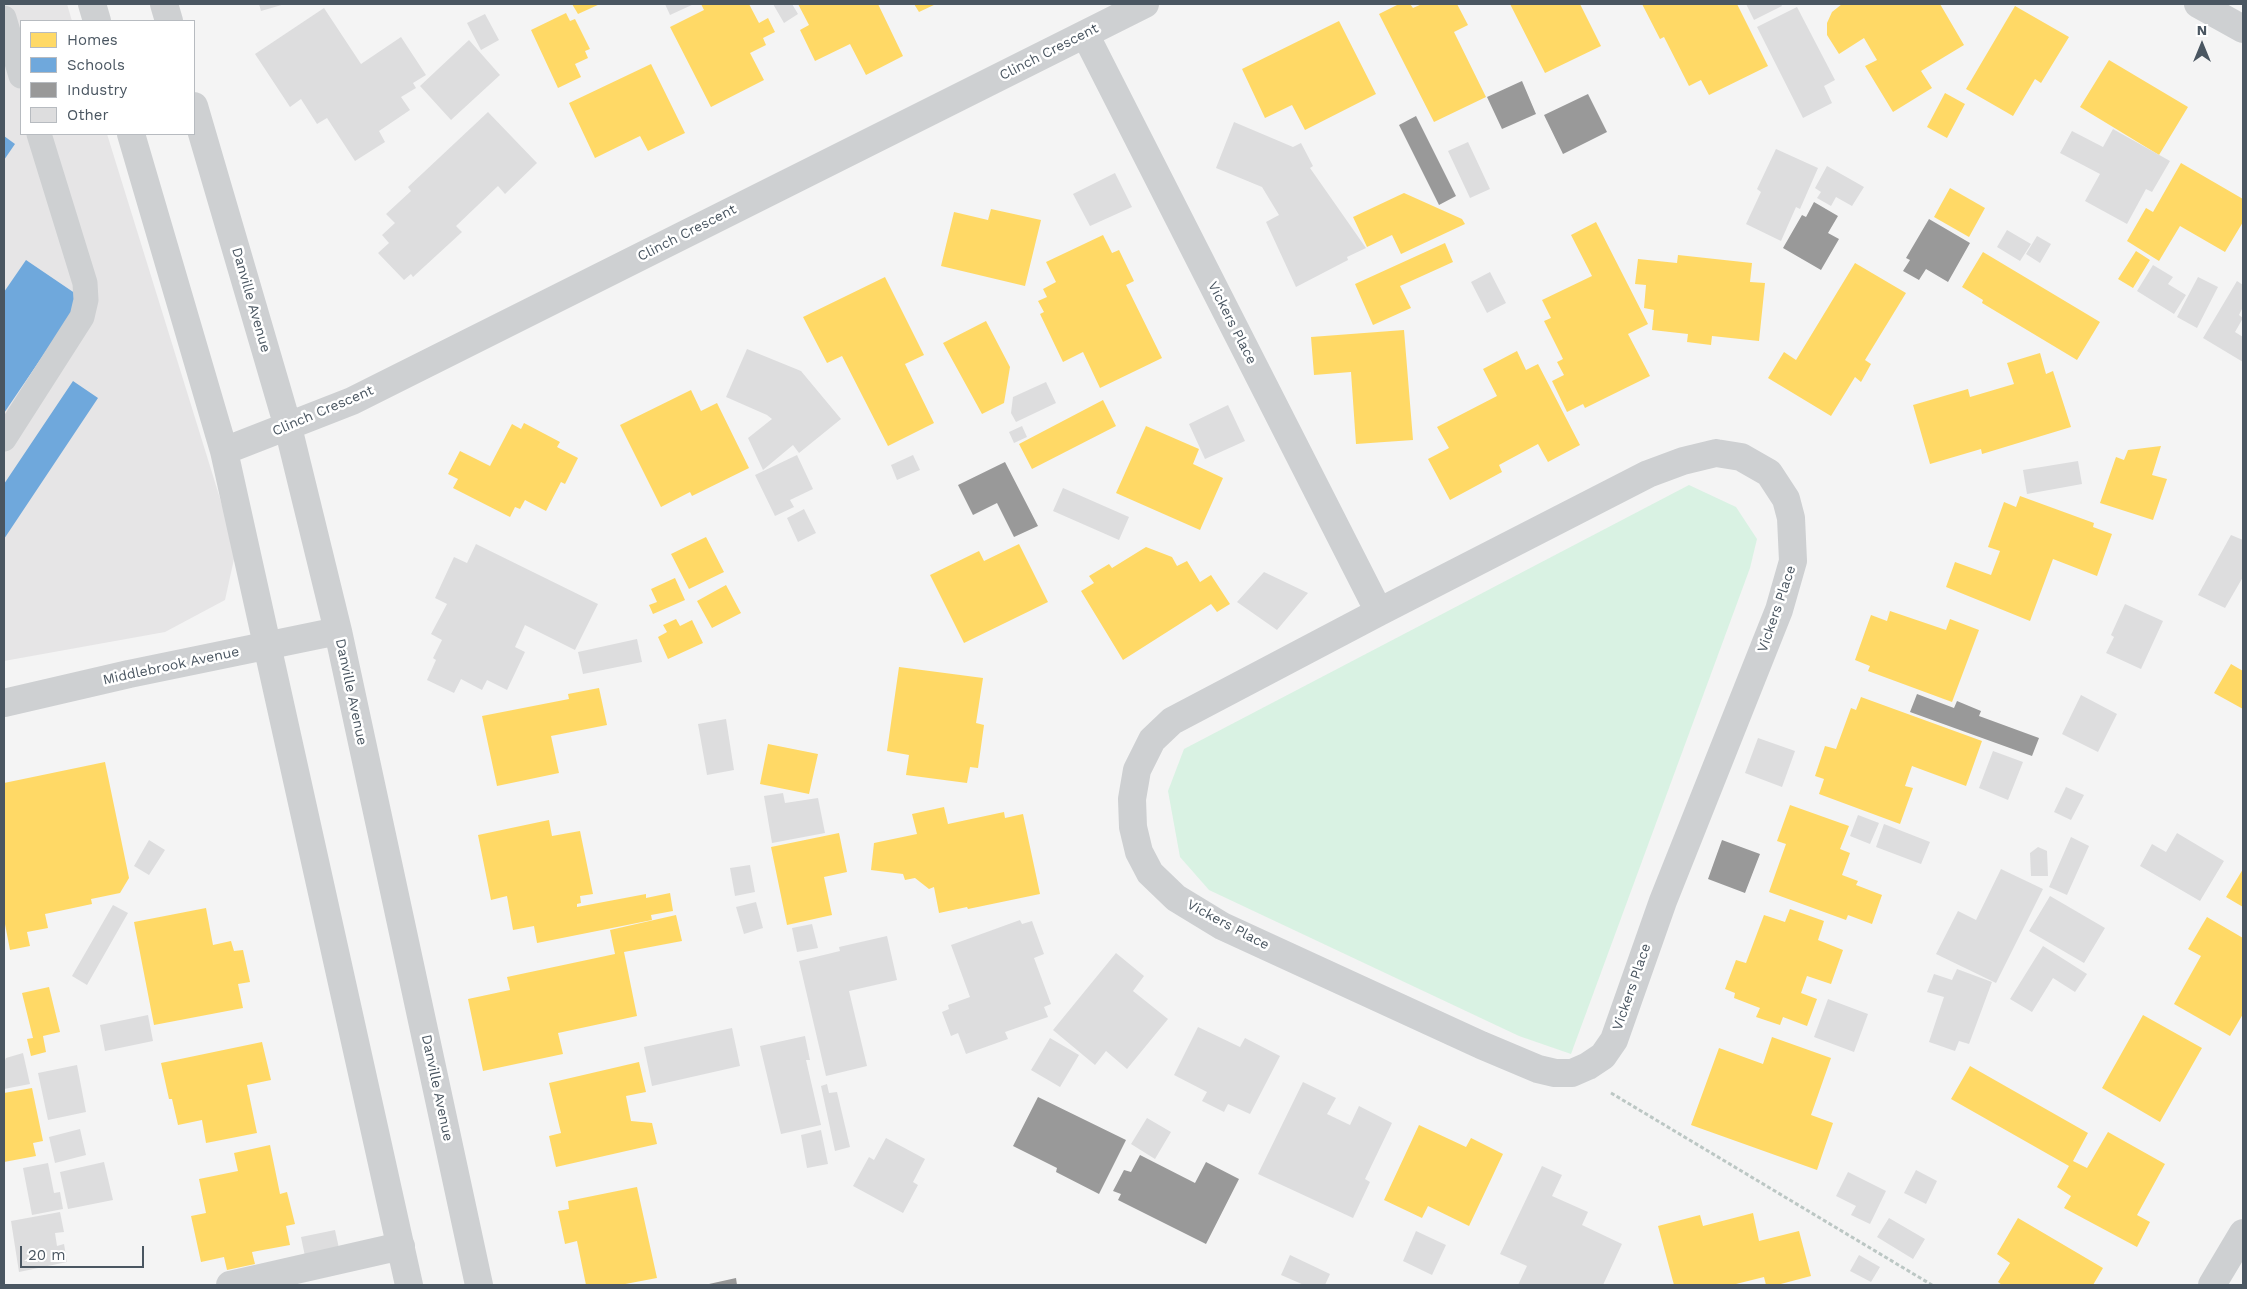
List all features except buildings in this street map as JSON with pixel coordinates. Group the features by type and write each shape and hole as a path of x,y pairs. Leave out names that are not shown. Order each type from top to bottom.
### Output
{"street":[{"path":"92,4 98,20"},
{"path":"164,4 169,20"},
{"name":"Clinch Crescent","path":"224,451 352,401 1145,4"},
{"path":"2198,4 2243,30"},
{"name":"Vickers Place","path":"1085,34 1379,612"},
{"name":"Danville Avenue","path":"195,109 288,427 338,631 479,1285"},
{"path":"131,135 224,451 269,645 410,1285"},
{"name":"Vickers Place","path":"1716,453 1741,457 1769,473 1786,499 1794,538 1793,561 1779,610 1663,901 1614,1040 1603,1056 1588,1066 1572,1073 1555,1073 1518,1061 1222,926 1176,898 1150,873 1139,852 1133,827 1132,799 1137,770 1152,740 1172,721 1379,612 1648,474 1683,461 1716,453"},
{"name":"Middlebrook Avenue","path":"4,703 338,631"},
{"path":"2212,1285 2243,1233"},
{"path":"230,1285 401,1246"}],"lane":[{"path":"4,18 20,73"},
{"path":"4,439 82,317 86,300 85,283 39,135"}],"path":[{"path":"1572,1073 1639,1110 1932,1285"}],"shaded area":[{"path":"4,4 67,4 72,20 20,20 20,135 107,135 236,550 225,600 165,632 4,661"}],"green space":[{"path":"1689,485 1736,507 1757,539 1750,568 1571,1054 1519,1036 1209,890 1180,857 1168,791 1184,749"}]}
